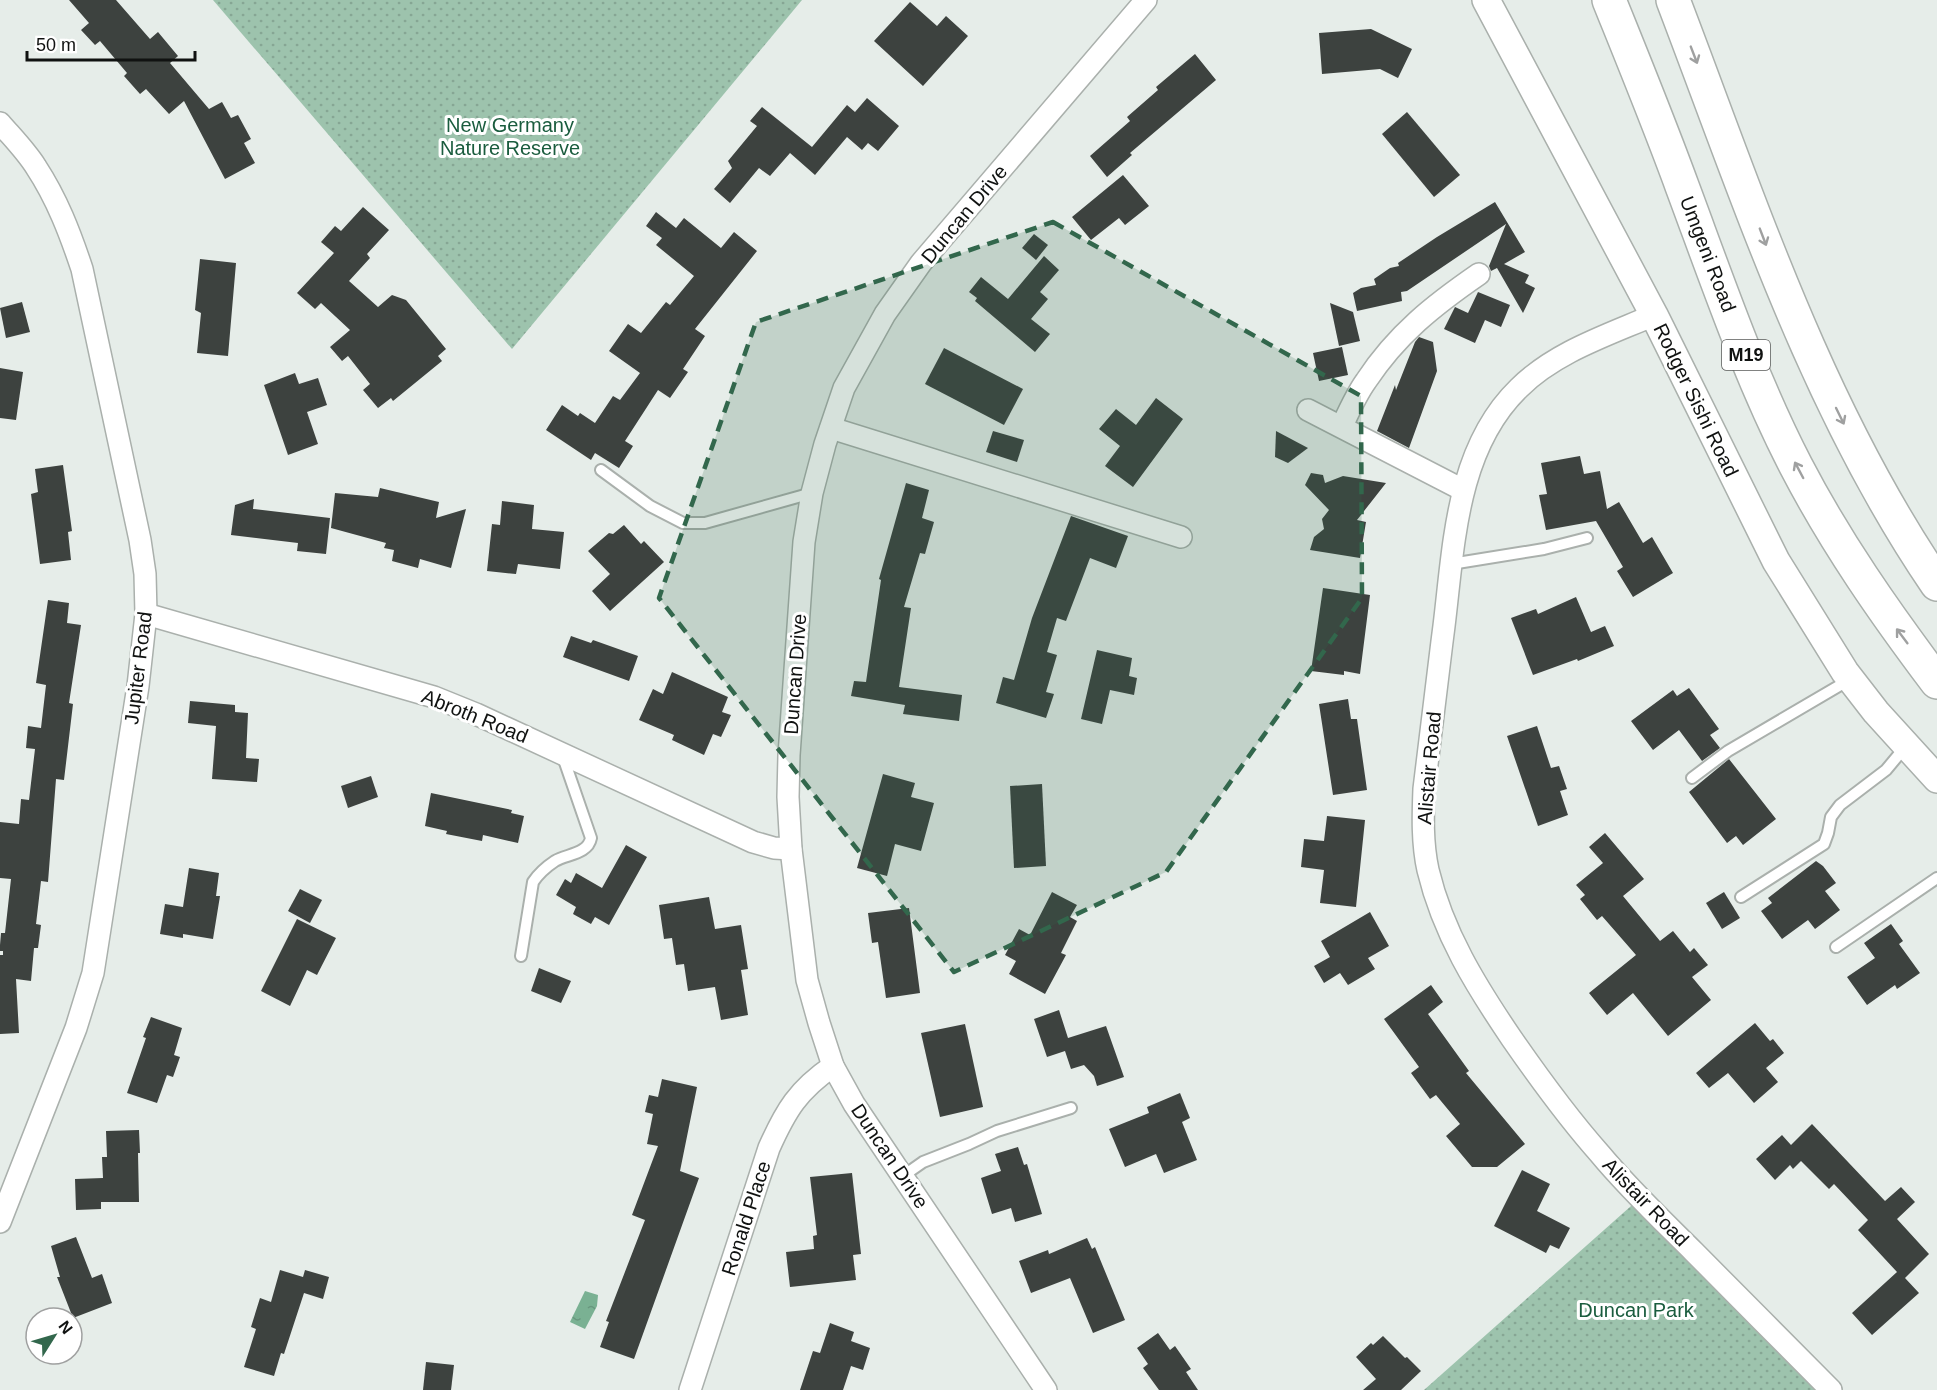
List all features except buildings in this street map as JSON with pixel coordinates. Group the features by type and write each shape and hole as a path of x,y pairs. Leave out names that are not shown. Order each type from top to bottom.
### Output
{"highway":[{"path":"1600,0 1668,147"},
{"name":"Umgeni Road","path":"1610,0 1748,359 1796,466 1868,588 1937,682"},
{"path":"1673,0 1766,245 1827,389 1864,465 1906,539 1937,584"}],"street":[{"name":"Duncan Drive","path":"1046,1390 854,1104 833,1066 819,1023 807,980 791,849 788,797 804,542 812,493 831,428 844,388 863,350 921,263 1146,0"},
{"name":"Rodger Sishi Road","path":"1486,0 1654,315 1776,561 1850,679 1876,712 1937,779"},
{"name":"Jupiter Road","path":"0,123 34,164 50,189 70,233 82,269 140,540 145,574 146,614 138,686 93,973 79,1021 0,1222"},
{"path":"1342,426 1364,382 1392,345 1443,298 1479,274"},
{"name":"Alistair Road","path":"1654,315 1558,359 1518,388 1491,423 1469,470 1463,490 1451,564 1424,789 1423,823 1428,867 1437,900 1455,944 1483,996 1529,1064 1600,1154 1648,1206 1831,1390"},
{"path":"1308,410 1463,490"},
{"path":"831,428 1181,537"},
{"name":"Abroth Road","path":"146,614 434,697 476,714 753,842 774,848 791,849"},
{"name":"Ronald Place","path":"690,1390 769,1148 794,1099 833,1066"}],"lane":[{"path":"601,470 650,506 682,523 705,523 812,493"},
{"path":"1451,564 1544,549 1587,538"},
{"path":"1692,778 1728,751 1850,679"},
{"path":"1741,897 1824,844 1831,817 1840,805 1886,770 1906,746"},
{"path":"521,956 533,882 557,860 583,850 590,844 591,838 562,754"},
{"path":"1836,947 1937,878"},
{"path":"903,1176 923,1162 997,1131 1071,1108"}],"highlighted area":[{"path":"1053,222 1361,396 1362,598 1166,872 954,972 659,598 756,322"}],"green space":[{"name":"New Germany Nature Reserve","path":"213,0 802,0 512,349"},
{"name":"Duncan Park","path":"1640,1198 1829,1390 1424,1390"}],"water":[{"path":"585,1291 598,1295 597,1306 585,1329 570,1322"}]}
